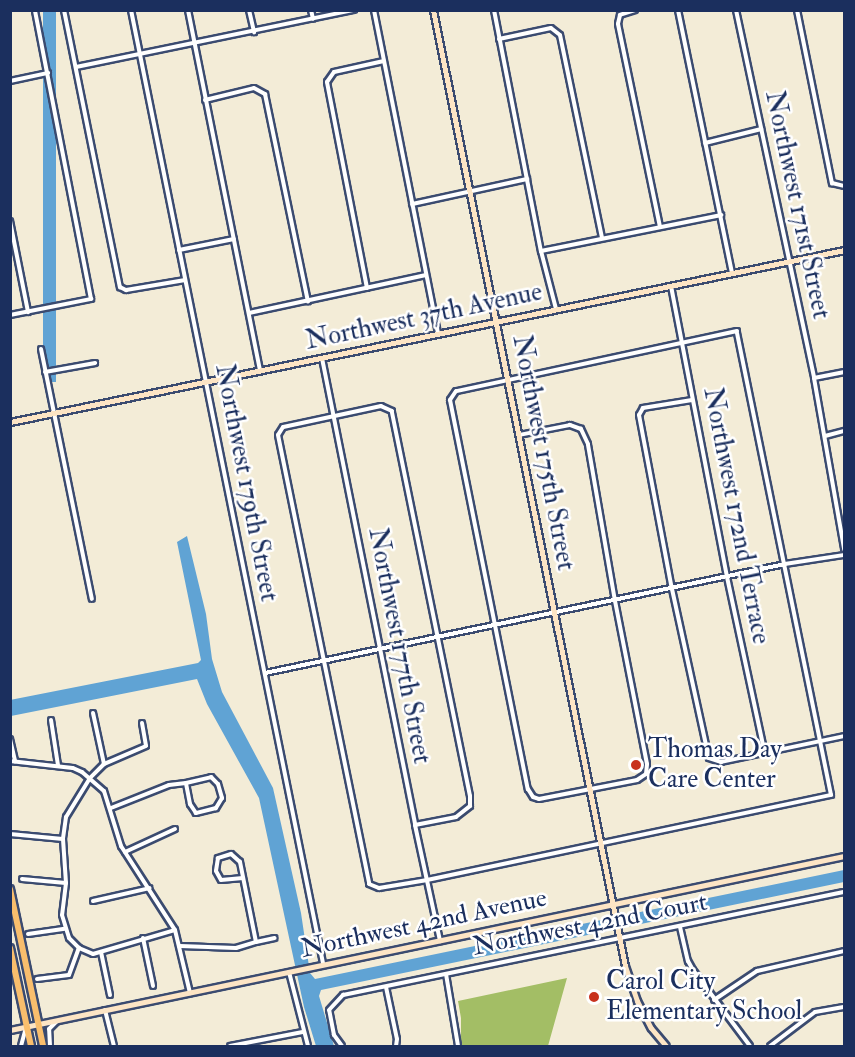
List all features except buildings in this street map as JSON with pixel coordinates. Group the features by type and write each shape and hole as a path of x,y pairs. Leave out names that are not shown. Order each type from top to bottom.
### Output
{"main road":[{"path":"10,889 43,1047"},
{"path":"10,948 30,1047"}],"street":[{"path":"10,315 91,299 35,10"},
{"path":"64,10 120,287 126,290 185,280"},
{"name":"Northwest 179th Street","path":"131,10 323,963"},
{"path":"188,10 260,371"},
{"path":"249,10 254,32"},
{"path":"311,10 313,19"},
{"path":"76,67 354,10"},
{"path":"374,10 438,334"},
{"name":"Northwest 175th Street","path":"433,10 625,966 637,1001 651,1028 666,1047"},
{"path":"494,10 541,251 556,309"},
{"path":"635,10 620,15 618,24 660,226"},
{"path":"678,10 732,273"},
{"name":"Northwest 171st Street","path":"736,10 787,261 814,378 844,549"},
{"path":"797,10 832,183 844,186"},
{"path":"499,39 551,27 560,35 602,238"},
{"path":"367,288 327,82 334,72 384,61"},
{"path":"10,81 48,74"},
{"path":"205,100 254,88 266,94 308,302"},
{"path":"705,143 761,129"},
{"path":"412,204 527,179"},
{"path":"541,251 721,214"},
{"path":"10,221 28,312"},
{"path":"180,250 234,239"},
{"name":"Northwest 37th Avenue","path":"10,422 844,251"},
{"path":"249,313 426,275"},
{"name":"Northwest 172nd Terrace","path":"671,285 727,577 765,754"},
{"path":"414,825 456,817 470,806 463,758 392,411 381,406 283,427 278,435 369,884 379,888 427,880 831,795 822,740 738,331 508,380 453,394 450,400 528,789 533,797 539,799 637,780 646,774 647,764 615,601 588,444 581,429 570,425 519,435"},
{"path":"41,349 92,599"},
{"name":"Northwest 177th Street","path":"322,358 414,825 440,940"},
{"path":"45,372 95,363"},
{"path":"814,378 844,372"},
{"path":"692,400 643,408 639,415 672,589 704,744 709,758 721,762 844,736"},
{"path":"825,436 844,431"},
{"path":"265,673 785,564 844,555"},
{"path":"93,714 104,764"},
{"path":"51,720 58,765"},
{"path":"142,723 146,746 104,764 90,778 66,817 63,839 66,883 62,915 69,938 79,948 93,954 175,930"},
{"path":"10,739 13,761 73,768 90,778 104,791 125,852 175,930 190,993"},
{"path":"111,808 170,785 211,777 218,784 222,798 216,808 196,813 190,804 186,783"},
{"path":"125,852 175,829"},
{"path":"10,834 63,839"},
{"path":"243,879 220,880 216,871 218,858 231,854 240,862 256,942"},
{"name":"Northwest 42nd Avenue","path":"10,1030 844,856"},
{"path":"22,879 66,883"},
{"path":"93,901 150,888"},
{"name":"Northwest 42nd Court","path":"342,1047 334,1035 329,1010 344,994 844,892"},
{"path":"680,927 688,961 750,1047"},
{"path":"28,934 65,929"},
{"path":"143,938 153,987"},
{"path":"180,946 236,948 275,938"},
{"path":"37,979 69,975 79,948"},
{"path":"714,1000 757,971 844,951"},
{"path":"100,952 110,995"},
{"path":"289,971 308,1047"},
{"path":"446,974 458,1047"},
{"path":"386,987 397,1039 396,1047"},
{"path":"770,1047 816,1012 844,1007"},
{"path":"105,1010 114,1047"},
{"path":"50,1047 49,1029 59,1020"},
{"path":"21,1047 26,1027"},
{"path":"230,1047 303,1032"}],"green space":[{"path":"567,978 548,1046 461,1046 461,1018 458,1001"}],"water":[{"path":"43,11 56,11 56,382 43,382"},
{"path":"187,536 206,614 212,659 222,692 273,788 301,913 310,973 315,979 844,870 844,882 321,990 319,996 334,1046 316,1046 304,1007 259,798 207,704 197,679 11,716 10,700 198,663 201,660 177,542"}],"place":[{"name":"Thomas Day Care Center","path":"636,765"},
{"name":"Carol City Elementary School","path":"594,997"}]}
